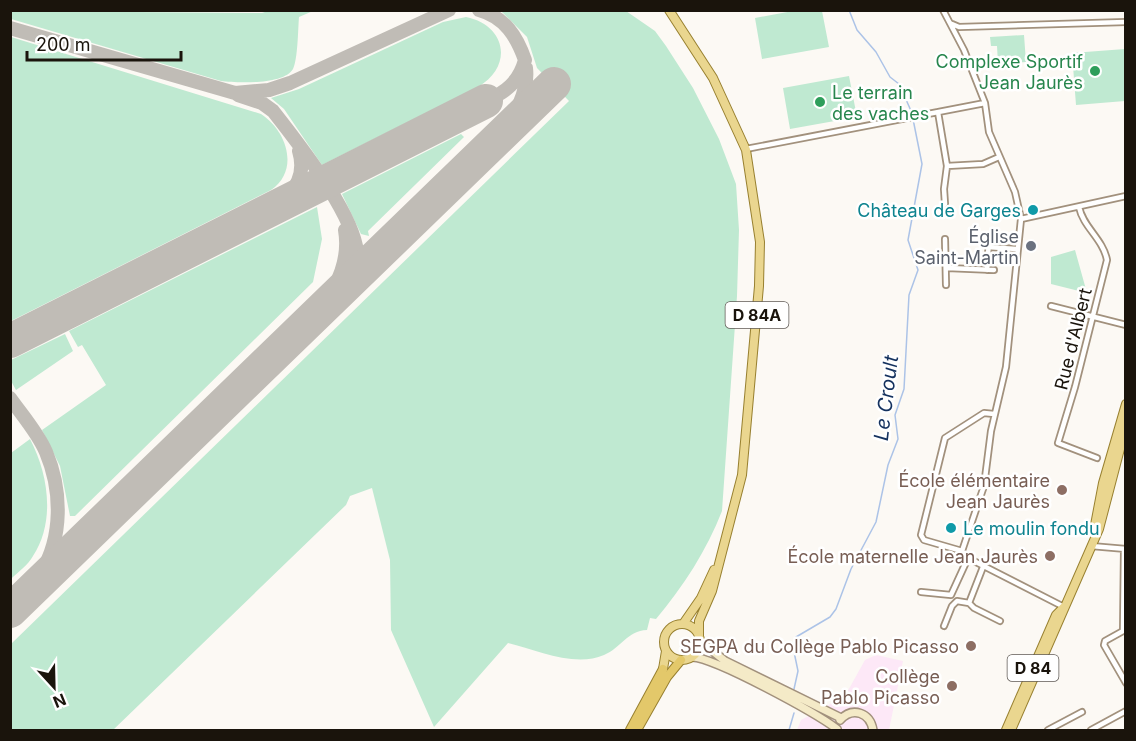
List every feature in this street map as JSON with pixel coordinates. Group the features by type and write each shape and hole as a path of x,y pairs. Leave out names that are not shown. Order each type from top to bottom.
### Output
{"highway":[{"path":"637,730 667,677 681,660"},
{"path":"630,730 663,669"}],"main road":[{"name":"D 84A","path":"669,10 709,69 736,125 746,150 759,232 759,286 742,475 712,591 699,621 700,638"},
{"name":"D 84A","path":"736,125 750,173"},
{"name":"D 84","path":"1011,730 1091,546 1098,505 1125,404"},
{"name":"D 84","path":"1094,537 1099,530 1125,426"},
{"name":"D 84A","path":"683,624 701,598 723,550"},
{"name":"D 84","path":"1006,730 1056,615 1064,608"},
{"path":"663,669 666,651 664,641 668,631 683,624 693,628 700,638 725,661 842,718"},
{"path":"692,657 698,650 700,638"},
{"path":"666,651 681,660 692,657 711,661 808,711 837,730 842,718 848,713 859,713 869,719 873,730"}],"street":[{"path":"943,10 952,24 985,103 989,132 1015,192 1021,219 1006,367 994,414 984,486 962,550"},
{"path":"952,24 959,27 1125,22"},
{"path":"746,150 789,139 985,103"},
{"path":"938,112 946,166 945,204"},
{"path":"946,166 983,164 999,157"},
{"path":"1021,219 1125,196"},
{"name":"Rue d'Albert","path":"1079,207 1080,214 1102,244 1107,260 1058,443 1097,458"},
{"path":"945,239 946,285"},
{"path":"987,270 989,240"},
{"path":"988,247 1017,249"},
{"path":"947,268 994,270"},
{"path":"1051,306 1125,325"},
{"path":"994,414 984,413 945,438 921,535 924,540 962,550 968,558 983,567 1064,608"},
{"path":"1091,546 1125,549 1123,631 1104,641 1125,683"},
{"path":"921,592 951,595 968,558"},
{"path":"969,603 983,567"},
{"path":"944,626 952,606 957,601 969,603 974,608 1000,621"},
{"path":"1090,730 1125,711"},
{"path":"1048,730 1082,712"}],"shaded area":[{"path":"876,655 903,661 889,730 797,730 801,720 845,696 865,660"}],"green space":[{"path":"798,10 822,11 829,47 762,59 755,18"},
{"path":"10,11 262,13 313,11 299,17 297,51 293,69 280,78 248,82 221,81 11,19"},
{"path":"501,11 626,11 655,31 693,88 719,139 736,184 739,230 737,296 722,511 702,554 685,581 656,619 650,618 647,630 634,633 610,652 593,659 569,659 508,643 434,727 391,630 390,560 372,488 350,496 346,505 113,730 11,730 11,644 569,101 537,68 527,37"},
{"path":"466,17 490,28 497,37 501,58 489,78 478,87 322,165 284,109 271,98 299,89 443,22"},
{"path":"1024,35 1026,62 998,64 997,46 991,46 990,37"},
{"path":"11,37 261,114 278,130 287,151 285,172 280,182 271,190 11,321"},
{"path":"1125,49 1125,101 1076,105 1072,53"},
{"name":"Le terrain des vaches","path":"849,76 857,117 790,129 783,88"},
{"path":"461,134 464,137 368,231 369,236 361,234 342,194"},
{"path":"317,207 322,239 313,282 75,516 70,516 60,466 42,430 106,385 82,345 78,347 69,331"},
{"path":"1075,250 1087,293 1051,284 1051,257"},
{"path":"65,334 73,351 16,390 11,381 11,360"},
{"path":"30,439 45,482 47,513 45,528 33,556 11,579 11,453"}],"waterway":[{"name":"Le Croult","path":"849,10 857,30 876,52 890,77 899,84 912,113"},
{"name":"Le Croult","path":"794,689 798,671 793,647 796,637 830,617 836,609 851,569 876,522 888,465 898,439 895,415 904,389 909,295 918,270 908,240 922,164 913,119"},
{"name":"Le Croult","path":"789,730 794,713"}],"taxiway":[{"path":"10,28 235,93 269,90 290,83 449,10"},
{"path":"479,10 496,18 509,29 525,60 511,85 486,101"},
{"path":"501,135 523,95 526,68"},
{"path":"238,95 262,103 273,111 333,195 351,230 357,252 355,267 345,286"},
{"path":"280,205 298,181 301,167 299,151"},
{"path":"323,307 342,271 346,251 345,230"},
{"path":"10,398 46,452 55,482 58,513 48,559 41,573 15,606"}],"runway":[{"path":"10,611 554,84"},
{"path":"10,341 486,101"}],"place":[{"name":"Complexe Sportif Jean Jaurès","path":"1095,71"},
{"name":"Le terrain des vaches","path":"820,102"},
{"name":"Château de Garges","path":"1033,210"},
{"name":"Église Saint-Martin","path":"1031,246"},
{"name":"École élémentaire Jean Jaurès","path":"1062,490"},
{"name":"Le moulin fondu","path":"951,528"},
{"name":"École maternelle Jean Jaurès","path":"1050,556"},
{"name":"SEGPA du Collège Pablo Picasso","path":"971,646"},
{"name":"Collège Pablo Picasso","path":"952,686"}]}
